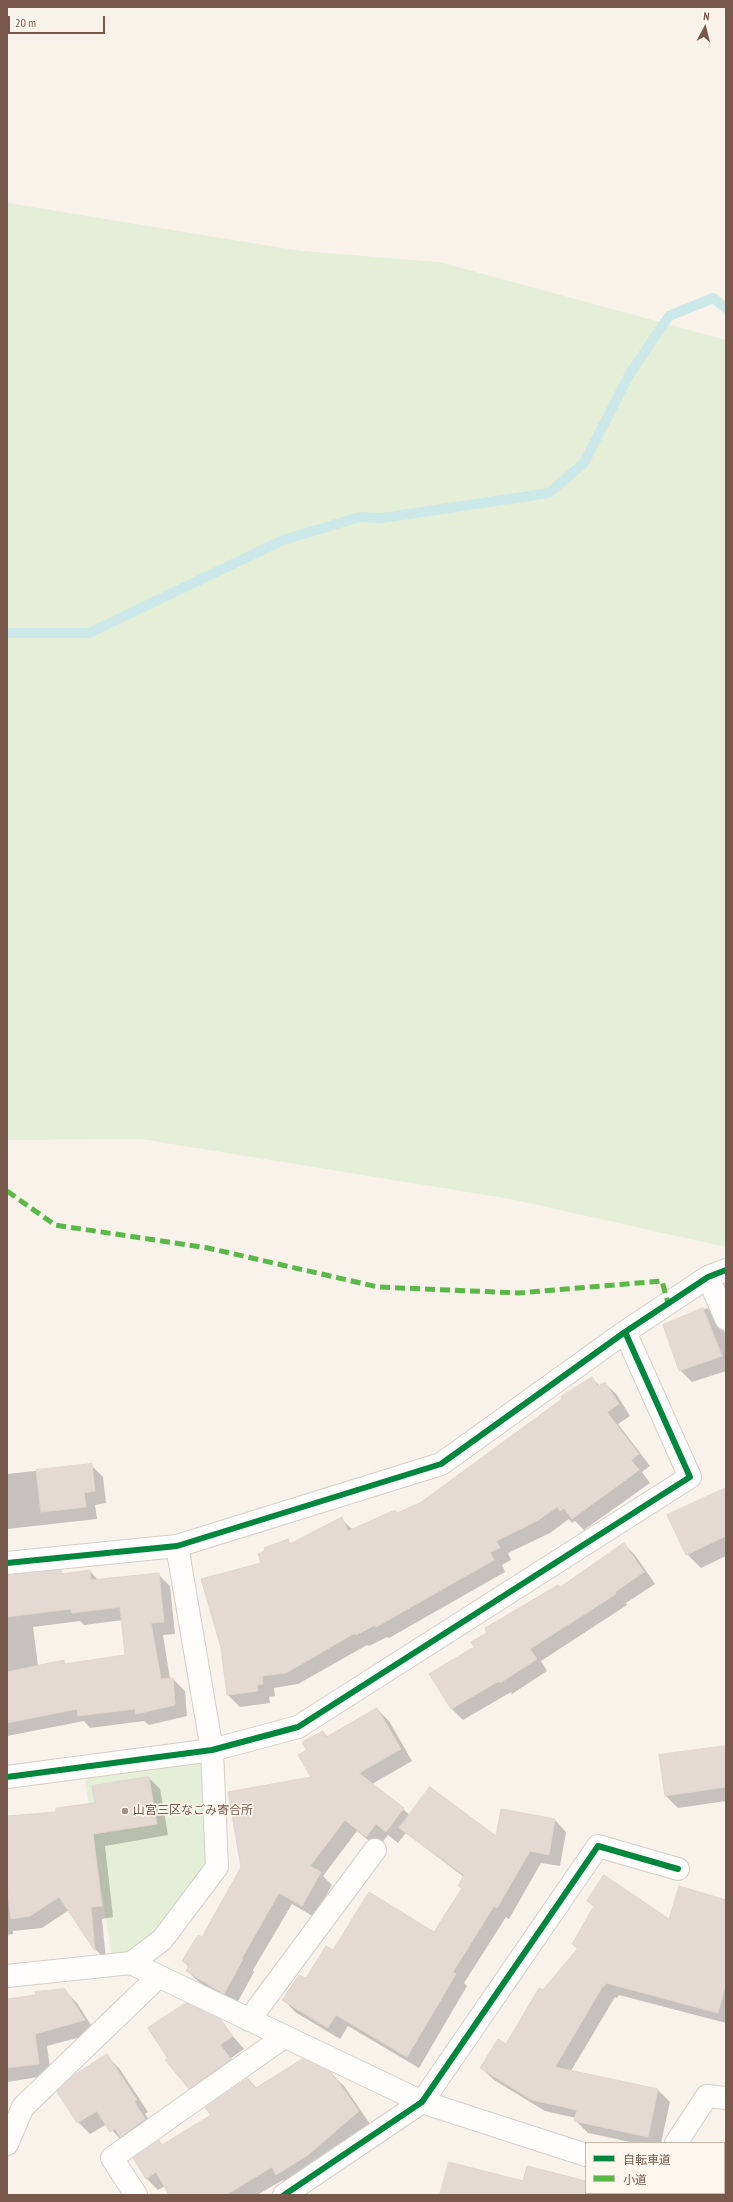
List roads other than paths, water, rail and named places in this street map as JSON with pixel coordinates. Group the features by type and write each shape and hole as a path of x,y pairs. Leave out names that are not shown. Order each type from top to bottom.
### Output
{"street":[{"path":"7,1563 177,1546 441,1464 625,1332 717,1274 726,1319"},
{"path":"7,1777 212,1750 298,1727 690,1477 625,1332"},
{"path":"7,1976 131,1963 162,1940 217,1867 212,1750 177,1546"},
{"path":"284,2195 422,2102 598,1846 678,1868"},
{"path":"249,2020 375,1850"},
{"path":"131,1963 422,2102 585,2155"},
{"path":"7,2144 24,2107 158,1977"},
{"path":"136,2195 112,2158 284,2037"},
{"path":"677,2142 707,2096 726,2098"}],"waterway":[{"path":"7,633 89,633 283,540 360,517 382,518 549,493 584,463 629,375 669,316 713,298 726,308"}],"place":[{"name":"山宮三区なごみ寄合所","path":"125,1811"}]}
